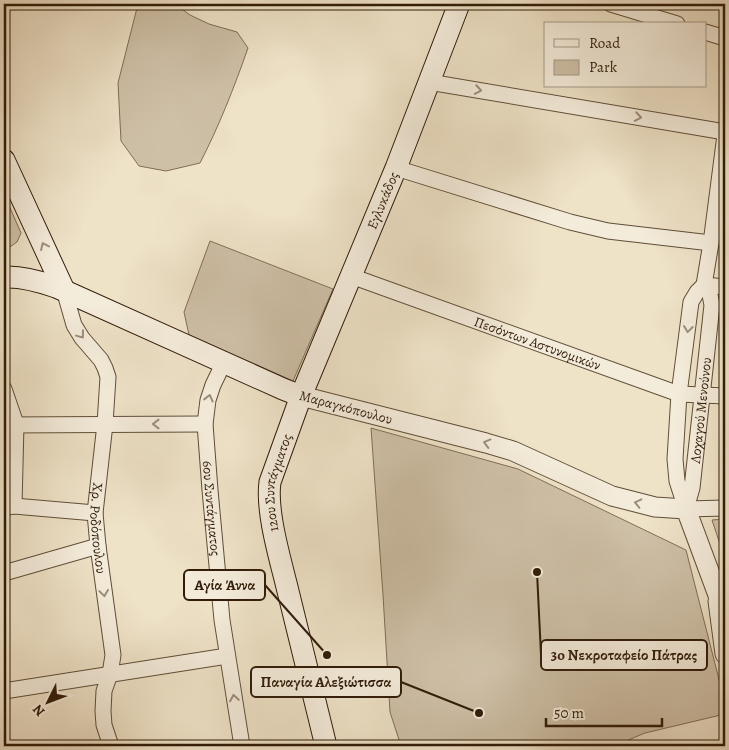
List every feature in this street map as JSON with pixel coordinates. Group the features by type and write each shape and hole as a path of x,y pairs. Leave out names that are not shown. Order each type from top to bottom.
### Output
{"main road":[{"name":"Εγλυκάδος","path":"301,396 396,168 460,4"},
{"path":"4,160 64,290"},
{"name":"Μαραγκόπουλου","path":"4,277 13,276 32,279 64,290 301,396"},
{"name":"12ου Συντάγματος","path":"301,396 271,476 269,494 272,522 326,746"}],"street":[{"path":"611,4 670,22"},
{"path":"706,32 725,38"},
{"path":"430,82 725,134"},
{"name":"Λοχαγού Μενούνου","path":"686,509 692,488 712,305 710,295 704,285 725,134"},
{"path":"396,168 570,222 608,230 711,243"},
{"name":"Πεσόντων Αστυνομικών","path":"351,276 680,394 725,396"},
{"path":"725,287 704,285 691,302 680,394 675,459 677,481 686,509 721,597 725,614"},
{"name":"Χρ. Ροδόπουλου","path":"64,290 74,325 82,338 101,360 108,373 105,424 95,513 113,655 110,674 104,691 103,712 104,725 111,746"},
{"name":"6ου Συντάγματος","path":"224,362 208,400 205,424 221,610 242,746"},
{"path":"4,389 10,424 9,507 95,513"},
{"name":"Μαραγκόπουλου","path":"301,396 513,451 618,498 654,507 686,509"},
{"path":"10,424 205,424"},
{"path":"686,509 725,508"},
{"path":"4,573 98,546"},
{"path":"721,597 725,654"},
{"path":"4,691 227,656"}],"green space":[{"path":"138,4 175,4 190,15 209,24 237,32 248,48 226,107 200,163 166,171 139,166 121,141 118,83"},
{"path":"4,194 21,233 17,242 4,251"},
{"path":"210,241 333,289 293,381 189,335 184,312"},
{"path":"371,428 518,469 686,550 725,703 725,714 645,733 614,746 401,746 390,712"},
{"path":"725,519 725,559 712,520"}],"place":[{"name":"3o Νεκροταφείο Πάτρας","path":"537,572"},
{"name":"Αγία Άννα","path":"327,655"},
{"name":"Παναγία Αλεξιώτισσα","path":"479,713"}]}
